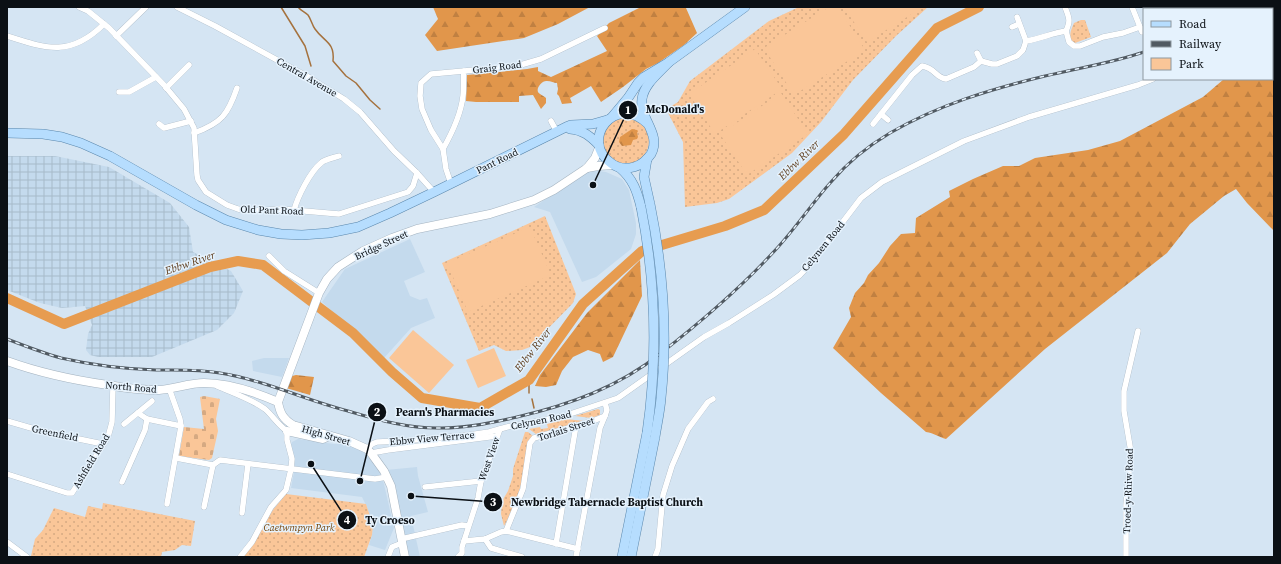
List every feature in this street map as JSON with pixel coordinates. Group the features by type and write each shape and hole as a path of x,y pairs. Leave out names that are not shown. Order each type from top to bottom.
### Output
{"main road":[{"path":"622,557 647,433 652,399 654,317 651,270 637,194 632,180 604,156 599,146 600,131 642,79 669,62 745,7"},
{"path":"617,166 633,167 647,159 652,151 654,141 653,132 648,124 642,108 642,96 648,85 669,62"},
{"path":"610,118 622,114 633,114 641,117 648,124"},
{"name":"Pant Road","path":"7,133 34,133 71,140 89,146 226,220 258,230 281,234 302,235 358,227 451,184 569,126 589,124 610,118"},
{"name":"Pant Road","path":"558,131 575,130 584,132 599,146"},
{"path":"631,557 661,399 664,339 663,293 660,266 644,177 647,159"}],"street":[{"name":"Old Pant Road","path":"79,7 88,11 104,24 156,77 184,109 194,128 198,180 206,192 227,205 248,211 270,209 339,214 408,192 413,186 418,173"},
{"path":"116,36 146,7"},
{"name":"Central Avenue","path":"177,7 297,71 344,99 364,116 394,151 418,173"},
{"path":"1065,7 1070,18 1070,23 1066,31 1069,42 1074,46 1080,46 1103,37 1141,30 1132,7"},
{"path":"977,53 981,61 992,64 997,64 1017,56 1023,50 1026,41 1017,17"},
{"path":"7,36 46,47 61,48 78,44 94,34 104,24"},
{"path":"1012,27 1019,24"},
{"name":"Graig Road","path":"443,149 461,105 463,96 464,71 517,66 541,60 605,28"},
{"path":"1026,41 1066,31"},
{"path":"873,124 912,75 922,66 929,67 941,78 946,79 974,67 981,61"},
{"path":"166,88 188,64"},
{"path":"451,184 446,169 443,149 431,130 422,109 420,96 421,83 431,74 464,71"},
{"path":"119,92 129,92 156,77"},
{"name":"Celynen Road","path":"500,429 564,416 618,398 704,337 729,324 773,295 800,274 813,261 862,198 882,182 964,141 1029,117 1150,80"},
{"path":"194,132 207,128 220,119 230,107 237,88"},
{"path":"880,114 888,120"},
{"path":"159,124 164,128 191,121"},
{"path":"550,121 558,131"},
{"name":"Bridge Street","path":"278,402 318,295 327,279 338,267 372,247 396,236 417,229 490,214 534,200 554,190 587,168 595,158 599,146"},
{"path":"294,210 296,203 316,168 322,162 339,156"},
{"name":"Bridge Street","path":"587,168 598,166 617,166"},
{"path":"418,173 434,192"},
{"path":"269,256 284,271 318,295"},
{"name":"Troed-y-Rhiw Road","path":"1126,557 1126,505 1131,452 1126,423 1124,390 1138,331"},
{"name":"North Road","path":"7,361 30,370 113,386 159,390 211,383 259,394 278,402"},
{"path":"211,383 264,408 281,427 287,431 323,439 330,436"},
{"name":"Ashfield Road","path":"7,474 72,494 108,437 112,422 113,386"},
{"path":"167,504 181,426 169,388"},
{"path":"655,557 658,549 663,495 672,466 688,429 708,402 713,399"},
{"path":"124,424 152,401"},
{"name":"High Street","path":"278,402 280,412 285,420 293,425 349,441 369,451"},
{"name":"Torlais Street","path":"506,531 523,489 530,443 534,438 605,416 607,410 605,403"},
{"path":"138,413 147,419 181,426"},
{"path":"576,557 600,428 605,416"},
{"path":"122,482 145,430 147,419"},
{"name":"Greenfield","path":"7,421 45,432 103,444"},
{"path":"556,544 576,426"},
{"name":"West View","path":"461,556 468,526 478,498 481,481 500,429"},
{"name":"Ebbw View Terrace","path":"369,451 372,444 377,442 469,435 500,429"},
{"path":"240,557 252,542 271,507 286,490 292,459 287,440 287,431"},
{"path":"369,451 388,450 497,436"},
{"path":"369,451 387,477 391,486 404,557"},
{"path":"176,458 213,465"},
{"path":"204,507 213,465 220,460 375,479 387,477"},
{"path":"242,513 248,464"},
{"path":"425,487 481,481"},
{"path":"388,557 392,547 401,541 462,525 468,526"},
{"path":"464,541 485,539 506,531 578,549"},
{"path":"485,539 491,548 522,557"},
{"path":"7,542 27,557"}],"shaded area":[{"path":"7,156 55,156 109,167 170,203 189,227 193,252 231,271 243,291 234,313 217,330 152,357 98,357 90,355 86,350 88,334 92,325 85,306 62,308 40,303 7,290"},
{"path":"586,172 606,172 622,179 629,190 636,223 636,234 631,249 596,277 582,282 550,212 534,207"},
{"path":"410,239 425,272 404,281 410,296 420,300 427,298 435,318 411,328 384,358 322,302 345,269"},
{"path":"264,358 289,358 282,377 253,371 252,361"},
{"path":"298,439 354,446 363,452 374,463 384,484 394,528 385,550 369,545 373,525 362,497 291,488 295,466 291,444"},
{"path":"417,467 428,512 411,516 420,557 408,557 386,470"}],"green space":[{"path":"433,7 590,7 558,24 524,38 437,51 425,35 438,19"},
{"path":"641,7 688,7 686,8 697,33 684,45 658,63 646,69 601,102 591,86 570,98 572,103 562,104 557,94 557,83 550,81 545,81 540,84 538,88 539,93 546,98 546,103 541,109 533,95 519,96 519,102 466,101 467,75 538,67 538,71 551,77 607,51 597,36 609,23"},
{"path":"799,7 928,7 896,36 853,80 821,122 792,153 729,199 717,203 685,207 683,142 666,109 678,102 690,81 769,21"},
{"path":"829,7 838,7 865,50 794,95 764,48"},
{"path":"844,7 923,7 867,42"},
{"path":"1085,20 1091,37 1075,43 1070,36 1071,31 1074,23"},
{"path":"1274,36 1274,231 1247,203 1236,189 1224,196 1190,224 1167,253 1045,349 946,439 926,432 881,393 833,348 851,317 849,308 855,293 864,283 868,275 901,234 915,233 916,218 950,197 949,191 1003,166 1019,166 1035,158 1088,150 1120,141 1203,97 1223,80 1273,80"},
{"path":"755,49 782,89 715,134 689,94"},
{"path":"781,93 808,134 747,175 720,134"},
{"path":"626,118 639,122 645,128 649,141 645,154 639,160 626,164 613,160 607,154 603,141 607,128 613,122"},
{"path":"632,129 638,131 637,139 633,140 631,145 622,146 619,142 620,137"},
{"path":"545,216 576,294 573,303 530,347 522,350 506,351 494,345 479,351 442,263"},
{"path":"530,227 551,275 468,312 447,263"},
{"path":"640,260 642,296 613,357 603,362 600,354 588,350 573,357 562,371 556,385 546,387 535,386 540,375 587,313"},
{"path":"413,330 454,365 429,393 389,358"},
{"path":"494,348 506,376 478,388 466,360"},
{"path":"292,376 314,377 310,395 286,388"},
{"path":"204,396 220,399 216,419 218,431 212,458 209,460 179,456 184,427 204,429 200,397"},
{"path":"598,409 600,410 600,415 591,418 575,416"},
{"path":"565,419 585,421 536,434 529,429 540,427 541,429 548,428 547,424"},
{"path":"525,432 528,432 533,436 518,493 510,515 504,526 501,514 502,501 508,491 513,476 513,469"},
{"name":"Caetwmpyn Park","path":"286,494 366,504 373,525 372,535 364,557 242,557 272,511"},
{"path":"103,503 195,521 191,546 182,545 175,550 162,552 161,557 31,556 35,539 43,530 54,508 85,517 88,506 102,509"}],"waterway":[{"path":"281,7 305,46 311,66"},
{"path":"298,7 308,15 315,29 331,46 333,61 346,76 356,83 370,100 380,109"},
{"name":"Ebbw River","path":"7,298 64,324 210,267 238,261 263,265 353,333 392,372 422,398 480,408 529,380 583,304 642,251 725,226 764,210 844,134 937,28 979,7"},
{"path":"529,380 529,393"},
{"path":"532,399 534,408"}],"railway":[{"path":"7,339 54,356 85,363 132,369 203,371 236,376 382,421 418,427 451,428 470,426 508,419 556,407 593,393 628,376 645,365 692,328 752,275 786,238 824,190 851,161 874,143 890,133 927,114 985,92 1143,52"}],"place":[{"name":"McDonald's","path":"593,185"},
{"name":"Ty Croeso","path":"311,464"},
{"name":"Pearn's Pharmacies","path":"360,481"},
{"name":"Newbridge Tabernacle Baptist Church","path":"411,496"}]}
